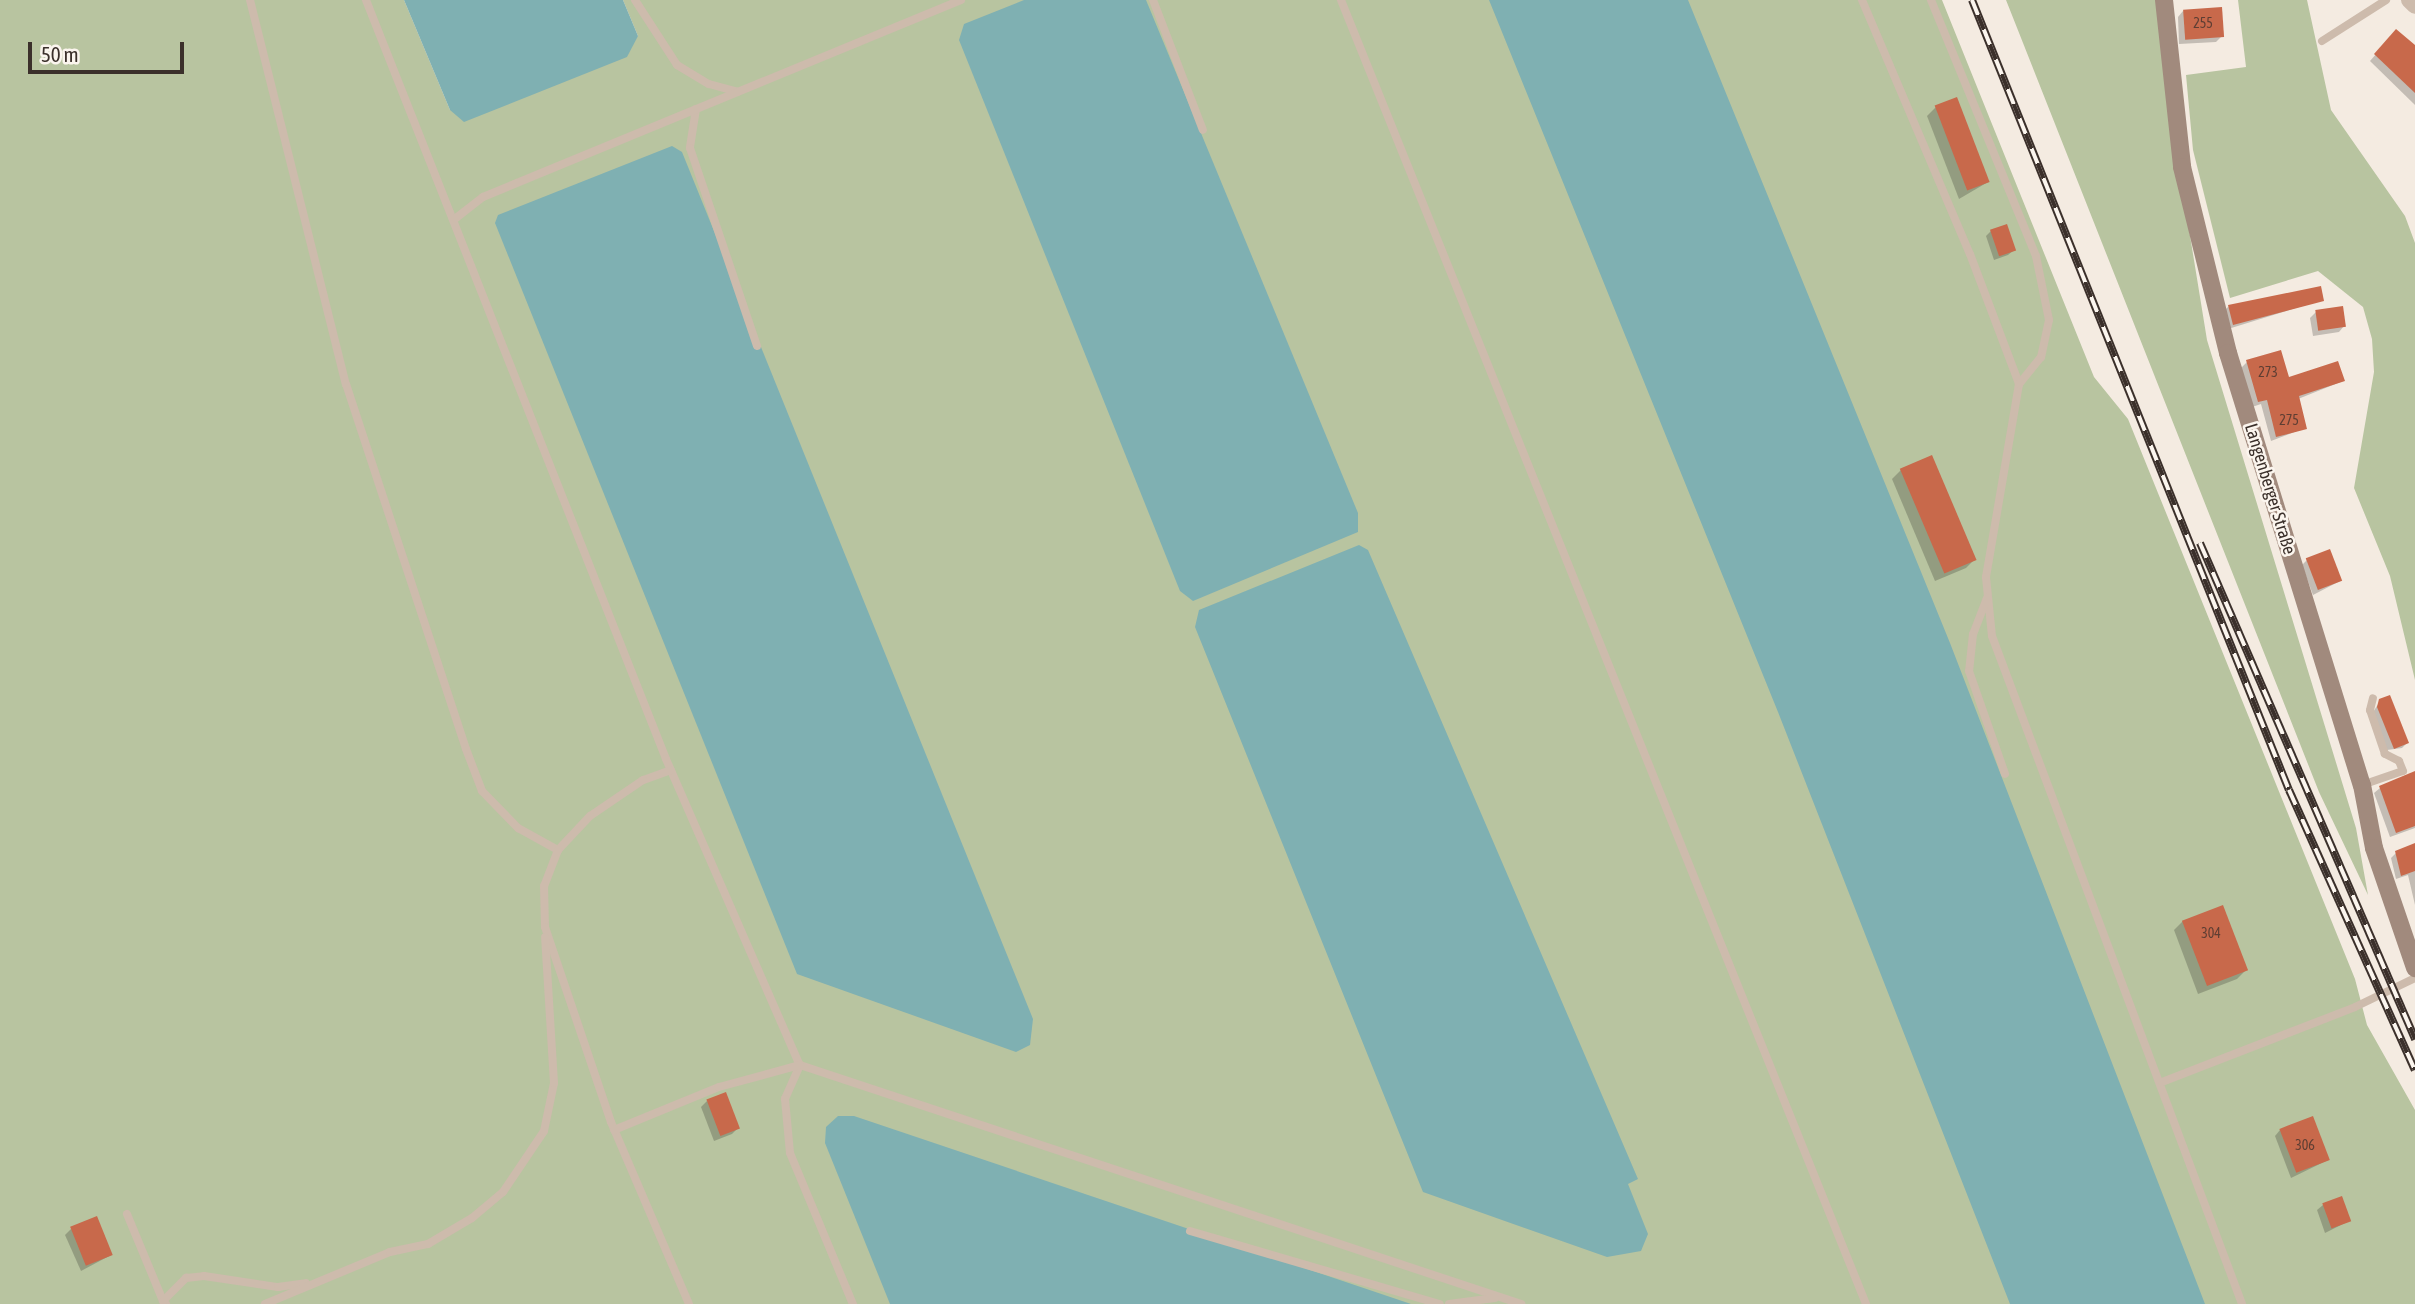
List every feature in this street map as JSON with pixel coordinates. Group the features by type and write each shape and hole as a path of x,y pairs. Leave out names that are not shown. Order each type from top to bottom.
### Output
{"main road":[{"name":"Langenberger Straße","path":"2164,0 2182,167 2228,353 2362,785 2374,848 2415,968"}],"street":[{"path":"2409,0 2415,6"}],"lane":[{"path":"250,0 265,74 346,384 466,749 482,791 518,828 558,850"},
{"path":"366,0 456,218 671,769 800,1066 785,1099 790,1153 853,1304"},
{"path":"635,0 677,65 709,83 738,92"},
{"path":"456,218 483,197 961,0"},
{"path":"1153,0 1203,130"},
{"path":"1341,0 1866,1304"},
{"path":"1862,0 1970,254 2019,384"},
{"path":"1931,0 1939,9 2036,256 2049,320 2041,357 2019,384 1986,577 1992,636 2162,1082 2242,1304"},
{"path":"2322,41 2386,0"},
{"path":"696,109 690,148 757,346"},
{"path":"1988,595 1973,634 1969,671 2005,774"},
{"path":"2362,785 2403,771 2399,761 2385,754 2370,710 2374,698"},
{"path":"265,1304 390,1252 428,1244 472,1218 503,1192 544,1131 554,1083 544,886 558,850 590,816 643,780 671,769"},
{"path":"545,927 614,1129 689,1304"},
{"path":"2162,1082 2355,1007 2415,978"},
{"path":"614,1129 719,1087 800,1066 1502,1300 1521,1304"},
{"path":"127,1214 165,1302 186,1278 204,1276 278,1287 319,1281"},
{"path":"1190,1231 1440,1304"},
{"path":"1449,1304 1502,1300"}],"green space":[{"path":"0,0 404,0 450,110 638,36 623,0 1942,0 2094,377 2128,419 2355,979 2367,1025 2415,1110 2415,1304 0,1304"},
{"path":"2006,0 2162,0 2179,168 2207,340 2356,828 2368,895 2319,792"},
{"path":"2238,0 2307,0 2331,110 2405,216 2415,243 2415,680 2390,576 2354,488 2374,372 2372,339 2363,307 2318,271 2230,298 2193,150 2186,75 2246,67"}],"water":[{"path":"404,0 623,0 638,36 627,57 464,122 450,110"},
{"path":"1024,0 1146,0 1358,513 1358,532 1193,601 1180,591 959,40 964,24"},
{"path":"1489,0 1688,0 1950,643 2205,1304 2010,1304 1778,712"},
{"path":"672,146 682,152 1033,1019 1030,1045 1016,1052 797,974 495,223 498,215"},
{"path":"1359,545 1368,550 1638,1179 1628,1184 1648,1234 1641,1251 1607,1257 1423,1192 1195,627 1199,610"},
{"path":"838,1116 854,1116 1411,1304 890,1304 825,1143 826,1127"}],"building":[{"path":"2222,7 2224,37 2185,40 2183,10"},
{"path":"2396,29 2415,45 2415,93 2374,54"},
{"path":"1957,97 1990,182 1967,191 1935,106"},
{"path":"2007,224 2016,250 1999,256 1990,230"},
{"path":"2321,286 2324,301 2233,325 2228,305"},
{"path":"2343,306 2346,327 2318,331 2315,310"},
{"path":"2281,350 2289,377 2338,361 2345,381 2299,396 2307,429 2276,437 2267,400 2258,402 2246,360"},
{"path":"1932,455 1977,560 1944,574 1900,469"},
{"path":"2330,549 2342,581 2318,590 2306,558"},
{"path":"2390,695 2409,743 2394,749 2377,707 2379,699"},
{"path":"2415,771 2415,826 2396,833 2379,786"},
{"path":"2415,843 2415,871 2401,876 2395,851"},
{"path":"2223,905 2248,970 2207,986 2182,921"},
{"path":"726,1092 740,1128 720,1136 706,1100"},
{"path":"2313,1116 2330,1160 2296,1173 2279,1129"},
{"path":"2342,1196 2351,1221 2332,1229 2322,1203"},
{"path":"97,1216 113,1255 86,1266 70,1227"}],"railway":[{"path":"1972,0 2289,790 2415,1070"},
{"path":"2200,543 2415,1039"}]}
